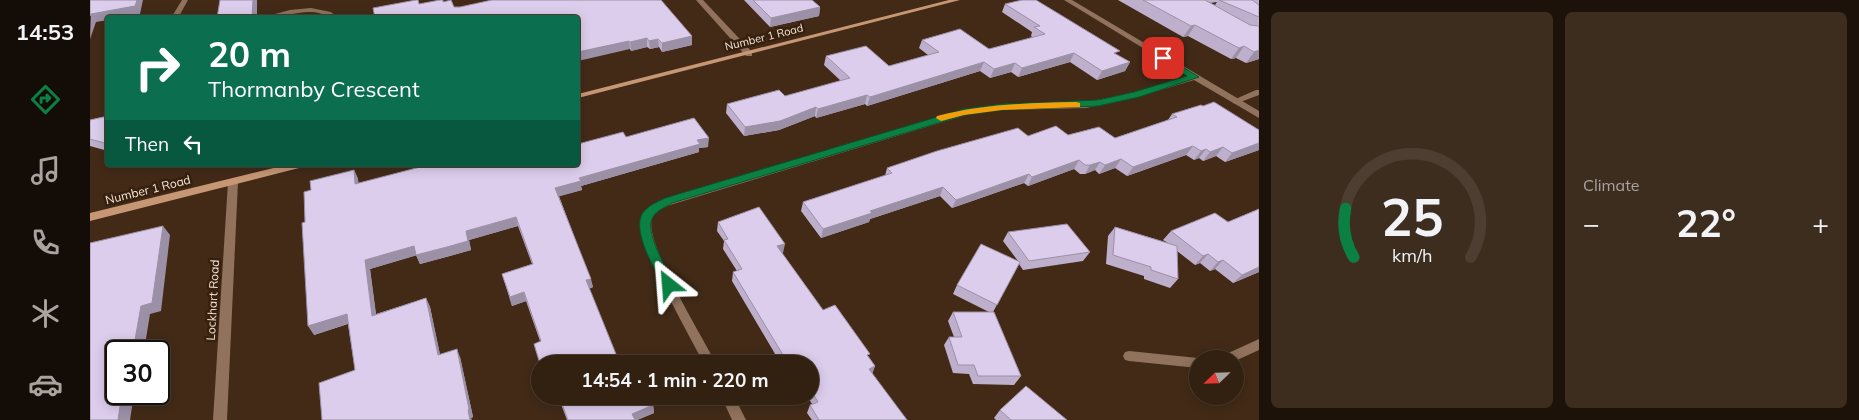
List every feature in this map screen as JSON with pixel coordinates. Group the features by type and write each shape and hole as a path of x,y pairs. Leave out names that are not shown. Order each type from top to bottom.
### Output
{"main road":[{"name":"Number 1 Road","path":"580,96 957,0"},
{"name":"Number 1 Road","path":"90,217 291,167"}],"street":[{"path":"176,15 185,0"},
{"path":"699,0 748,54"},
{"path":"1067,0 1259,115"},
{"path":"282,15 314,10 326,12 330,15"},
{"path":"705,355 646,237 644,226 647,216 655,208 678,198 956,114 1002,107 1094,103 1136,95 1195,77"},
{"path":"1235,101 1259,92"},
{"name":"Lockhart Road","path":"220,420 233,182"},
{"path":"1244,351 1259,344"},
{"path":"1129,356 1189,362"},
{"path":"732,405 739,420"}],"building":[{"path":"90,0 137,0 135,6 91,14 90,16"},
{"path":"220,0 253,0 252,15 218,15"},
{"path":"418,0 419,4 451,0 454,7 460,7 492,0 661,0 692,36 662,43 658,39 649,41 647,38 580,52 580,15 374,15 373,8"},
{"path":"753,0 812,0 820,7 771,18"},
{"path":"1022,0 1036,0 1120,51 1114,53 1130,62 1102,71 1074,53 1022,68 1015,63 994,69 984,62 870,97 867,95 818,109 816,107 780,121 745,127 727,104 779,90 785,96 850,78 826,56 866,46 889,66 939,52 922,40 960,29 989,49 1045,34 1034,27 1040,26 1005,4"},
{"path":"1143,0 1205,0 1250,25 1259,26 1259,50 1254,52 1244,46 1239,48 1195,25 1191,26"},
{"path":"1219,0 1252,0 1259,5 1259,17"},
{"path":"1214,102 1259,130 1259,143 1232,153 1223,147 1210,152 1206,149 1201,151 1193,146 1133,167 1121,159 1105,165 1100,162 1085,165 1079,160 1032,177 1029,174 956,200 943,187 823,229 803,202 892,173 887,168 937,151 1018,128 1028,136 1056,126 1068,135 1099,127 1115,138 1177,117 1172,114"},
{"path":"105,117 105,143 90,139 90,120"},
{"path":"694,118 709,138 697,140 700,144 579,178 581,181 555,188 591,279 586,280 616,355 537,355 534,344 541,341 524,292 510,297 502,274 533,264 516,217 466,231 468,241 447,247 416,255 414,246 365,260 372,316 426,298 438,355 457,349 470,420 322,420 319,383 355,370 347,314 308,326 302,223 305,222 304,192 311,190 310,181 354,170 355,184 420,167 580,167 580,143 623,132 626,137"},
{"path":"759,207 785,244 777,246 823,310 835,305 870,354 867,355 875,366 869,369 907,420 819,420 810,405 819,405 819,355 783,355 733,272 742,269 724,240 728,239 718,222"},
{"path":"1259,209 1259,267 1242,275 1223,260 1218,262 1208,254 1203,256 1171,231 1215,213 1228,222"},
{"path":"1067,224 1090,252 1029,261 1008,232"},
{"path":"163,226 152,303 141,306 135,340 105,340 105,405 120,405 118,420 90,420 90,243"},
{"path":"1115,227 1177,246 1178,279 1151,270 1151,267 1113,255"},
{"path":"981,244 1020,262 997,305 957,285"},
{"path":"953,312 994,312 1021,376 978,376 974,365 958,365 949,337 962,337"},
{"path":"1026,386 1067,420 1011,420 1000,410"},
{"path":"562,405 653,405 632,414 635,420 568,420"}],"slow traffic":[{"path":"941,118 964,112 1002,107 1076,105"}],"route":[{"path":"669,285 653,254 644,226 647,216 655,208 668,201 964,112 1002,107 1098,103 1136,95 1195,77 1163,58"}]}
